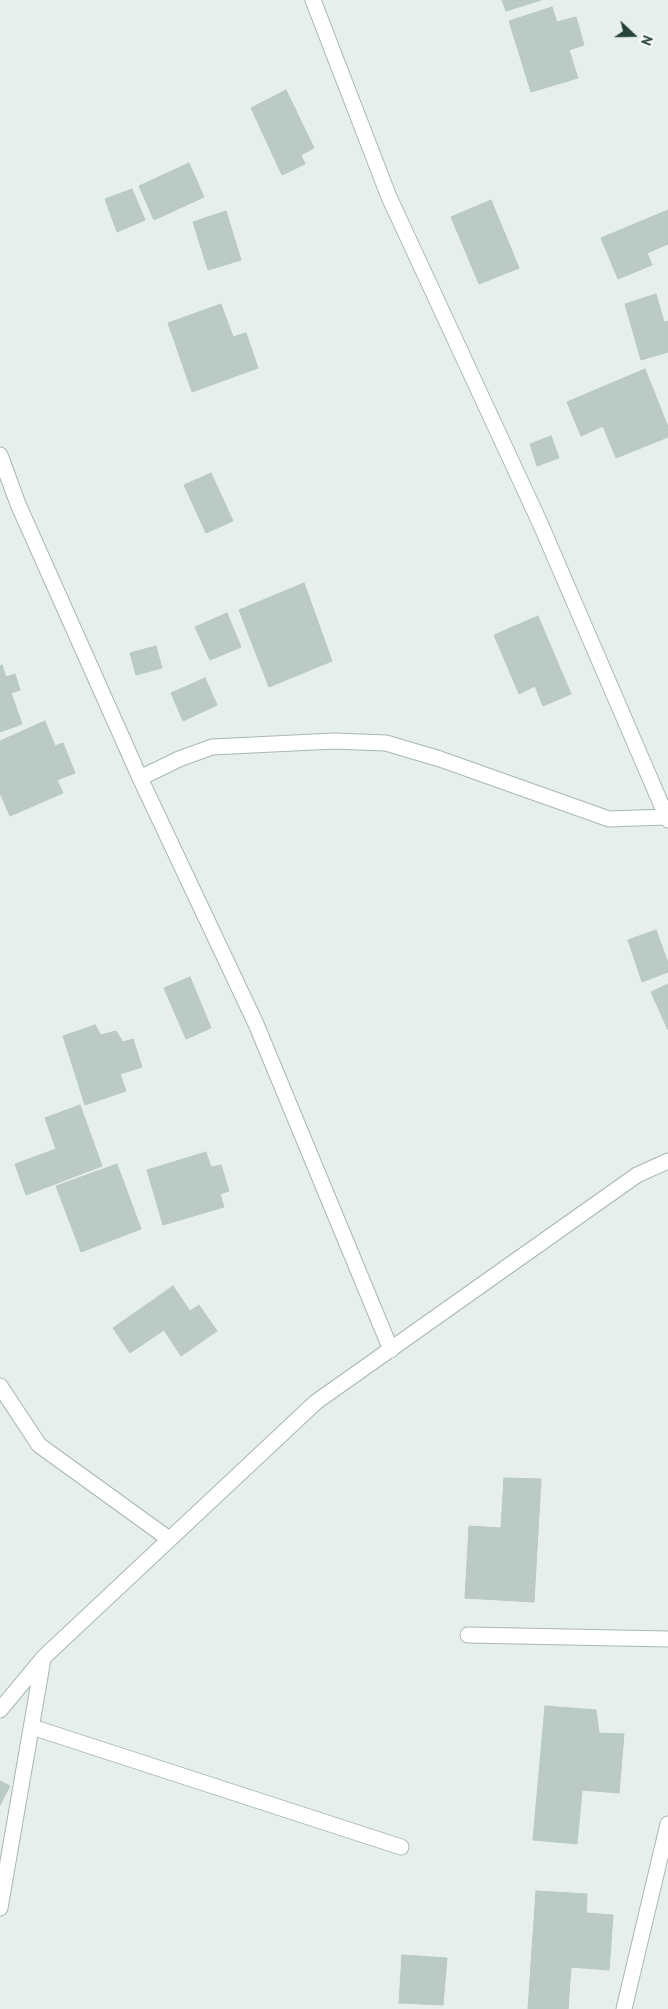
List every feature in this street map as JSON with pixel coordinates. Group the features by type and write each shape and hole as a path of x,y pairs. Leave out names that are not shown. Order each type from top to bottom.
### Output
{"street":[{"path":"140,778 179,759 212,747 334,741 386,743 440,759 609,819 667,819 540,523 389,196 313,0"},
{"path":"0,455 18,504 140,778 256,1024 391,1350"},
{"path":"0,1710 44,1657 316,1402 637,1175 668,1161"},
{"path":"0,1386 39,1445 169,1539"},
{"path":"468,1635 668,1639"},
{"path":"0,1908 44,1657"},
{"path":"32,1727 401,1847"},
{"path":"624,2009 668,1824"}],"building":[{"path":"502,0 541,0 506,11"},
{"path":"552,7 557,22 576,17 584,45 569,50 578,78 531,92 509,21"},
{"path":"286,90 314,148 301,155 305,164 282,175 251,108"},
{"path":"189,163 204,197 154,220 139,186"},
{"path":"132,189 145,220 117,232 105,199"},
{"path":"491,200 519,268 479,284 451,217"},
{"path":"668,210 668,244 647,253 652,265 618,279 601,238"},
{"path":"226,211 241,260 208,270 193,222"},
{"path":"656,294 664,322 668,321 668,352 641,360 625,304"},
{"path":"221,304 233,337 246,333 258,368 192,392 168,323"},
{"path":"645,369 668,427 668,437 616,458 603,426 581,436 567,402"},
{"path":"551,436 559,458 537,466 530,444"},
{"path":"211,473 233,521 206,533 184,485"},
{"path":"304,583 332,661 269,687 239,610"},
{"path":"227,613 241,647 210,660 195,627"},
{"path":"538,616 571,694 543,706 535,686 519,694 494,635"},
{"path":"156,646 162,668 136,675 130,653"},
{"path":"2,665 6,677 15,674 20,690 11,693 22,724 0,732 0,666"},
{"path":"205,678 217,705 183,721 171,693"},
{"path":"45,721 55,746 63,743 75,773 57,780 63,793 10,816 0,793 0,741"},
{"path":"656,930 668,963 668,972 642,982 628,940"},
{"path":"190,977 211,1028 186,1039 164,988"},
{"path":"668,984 668,1030 651,992"},
{"path":"95,1025 101,1035 116,1031 123,1042 133,1039 142,1067 120,1074 126,1091 85,1105 63,1036"},
{"path":"80,1105 102,1166 26,1195 15,1164 56,1149 45,1118"},
{"path":"206,1152 211,1167 221,1165 229,1191 220,1194 224,1207 163,1225 147,1170"},
{"path":"117,1164 141,1229 81,1252 56,1186"},
{"path":"173,1286 190,1311 199,1305 217,1331 181,1356 164,1330 130,1353 113,1328"},
{"path":"504,1478 541,1479 534,1602 465,1598 469,1526 501,1528"},
{"path":"545,1706 596,1710 599,1733 624,1734 619,1793 582,1790 577,1844 533,1840"},
{"path":"0,1781 10,1786 0,1805"},
{"path":"536,1891 587,1894 586,1913 613,1915 609,1970 571,1967 568,2009 528,2009"},
{"path":"402,1955 447,1958 443,2005 399,2003"}]}
